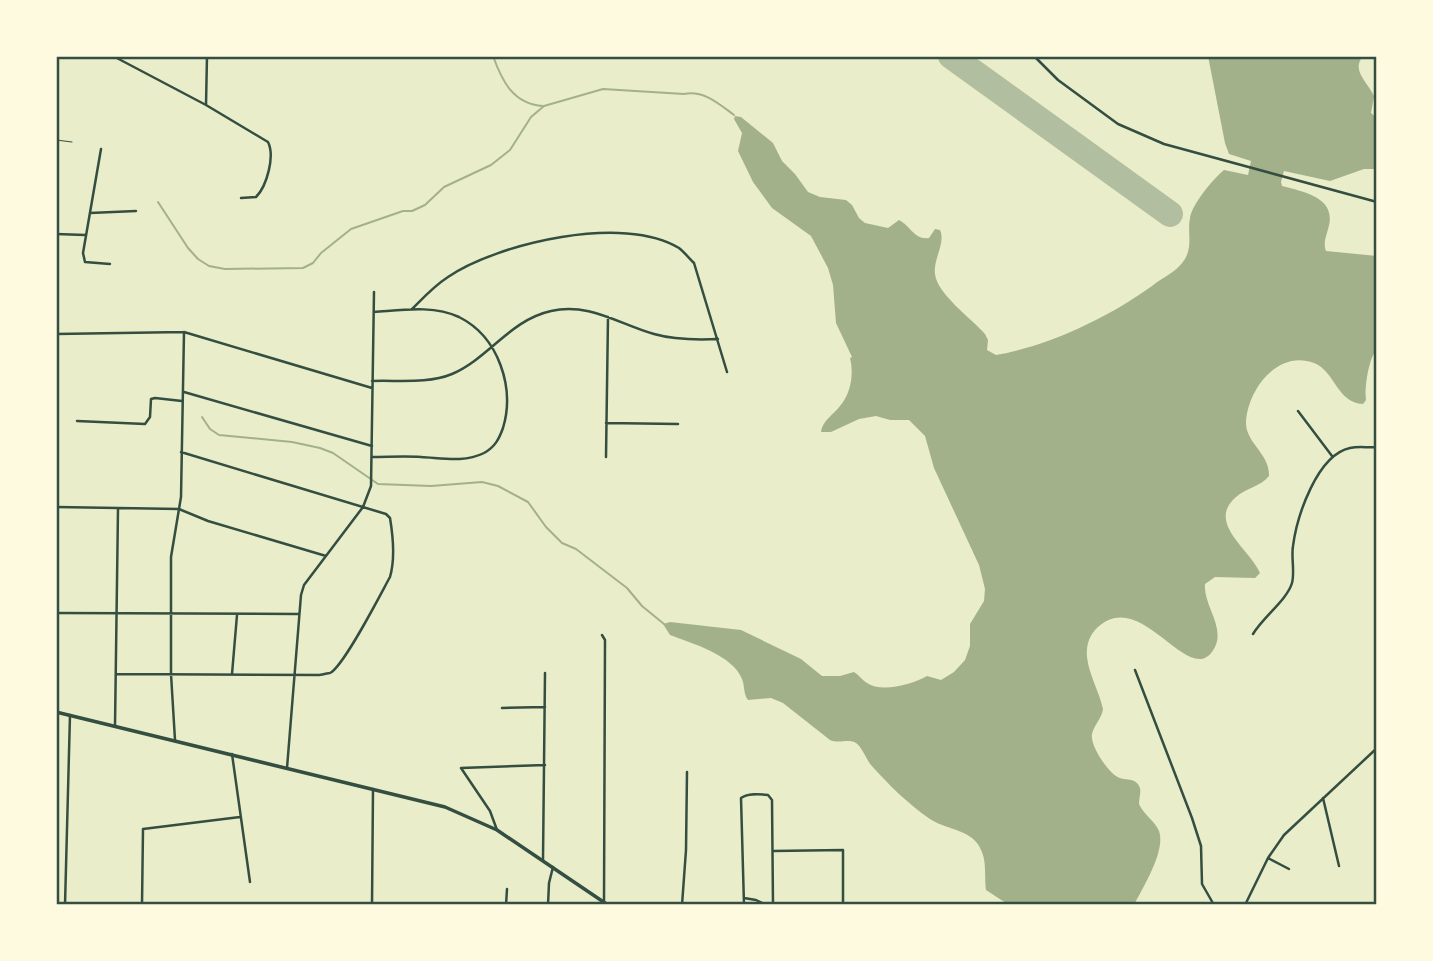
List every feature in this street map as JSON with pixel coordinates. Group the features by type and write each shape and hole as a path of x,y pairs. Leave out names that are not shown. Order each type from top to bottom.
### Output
{"main road":[{"path":"56,712 446,807 498,830 606,904"}],"street":[{"path":"113,56 264,137 271,147 271,158 262,190 256,197 241,198"},
{"path":"206,105 207,56"},
{"path":"1034,56 1058,80 1118,124 1164,144 1377,202"},
{"path":"101,149 83,253 85,262 110,264"},
{"path":"89,214 136,211"},
{"path":"56,234 85,235"},
{"path":"412,309 448,277 509,249 553,237 633,234 669,243 681,249 694,263 727,372"},
{"path":"287,768 298,614 304,585 363,507 371,486 374,292"},
{"path":"372,457 470,458 493,448 504,422 508,390 492,347 478,331 459,317 433,310 374,312"},
{"path":"372,381 436,379 451,374 469,365 515,326 551,310 589,310 654,334 672,338 718,340"},
{"path":"606,457 608,317"},
{"path":"56,334 184,332 372,388"},
{"path":"175,740 171,674 171,544 179,509 184,332"},
{"path":"184,392 372,446"},
{"path":"77,421 145,424 150,417 151,399 182,401"},
{"path":"1298,411 1332,456"},
{"path":"606,423 678,424"},
{"path":"1253,634 1293,582 1292,550 1295,530 1321,467 1332,456 1349,448 1377,447"},
{"path":"116,674 330,673 337,667 390,578 390,517 386,513 181,452"},
{"path":"56,507 179,509 208,521 326,556"},
{"path":"115,726 118,507"},
{"path":"56,613 298,614"},
{"path":"232,674 237,614"},
{"path":"602,635 605,640 606,904"},
{"path":"1135,670 1192,818 1201,846 1202,884 1214,905"},
{"path":"543,859 545,673"},
{"path":"502,708 545,707"},
{"path":"65,905 70,715"},
{"path":"1245,905 1268,858 1284,835 1377,748"},
{"path":"232,754 250,882"},
{"path":"498,830 461,768 545,765"},
{"path":"681,905 686,850 687,772"},
{"path":"372,905 373,789"},
{"path":"744,905 741,798 745,795 761,794 768,795 772,800 773,905"},
{"path":"1323,797 1339,866"},
{"path":"142,905 142,829 240,817"},
{"path":"773,851 843,850 843,905"},
{"path":"1268,858 1289,869"},
{"path":"548,905 553,867"},
{"path":"506,905 507,889"},
{"path":"744,898 766,905"}],"lane":[{"path":"56,140 72,142"}],"shaded area":[{"path":"1208,56 1363,56 1359,71 1374,96 1371,113 1377,118 1377,169 1364,169 1330,181 1284,171 1281,182 1282,186 1309,194 1324,203 1330,218 1326,251 1377,256 1377,350 1368,373 1366,400 1363,404 1347,398 1321,367 1301,360 1277,367 1258,386 1248,410 1246,423 1250,437 1266,461 1269,476 1236,497 1228,507 1226,516 1233,536 1260,573 1255,578 1215,577 1205,584 1207,600 1216,623 1217,639 1215,647 1205,658 1193,658 1179,651 1132,619 1115,618 1098,627 1090,637 1087,649 1088,664 1103,709 1092,734 1094,745 1112,773 1138,784 1139,804 1159,831 1157,858 1134,905 1009,905 986,890 984,860 977,843 967,835 930,819 914,807 871,765 856,743 830,740 783,703 771,698 748,700 742,679 730,663 700,646 670,635 663,624 670,622 741,630 801,659 822,676 840,676 854,672 873,686 889,687 914,682 927,676 941,680 954,672 965,660 970,646 970,624 984,601 985,589 979,565 934,468 925,436 909,420 890,420 876,416 859,419 831,432 821,432 826,421 844,401 852,370 852,357 836,323 833,285 828,268 811,236 772,208 753,182 738,151 742,133 734,119 735,116 741,117 773,143 782,161 808,192 820,197 846,200 865,223 888,228 899,220 916,235 924,238 929,238 935,229 940,230 941,240 935,268 937,282 948,298 985,334 988,340 987,350 996,355 1037,345 1078,329 1117,309 1170,274 1185,259 1189,244 1190,218 1204,192 1224,170 1248,175 1251,161 1229,154 1225,143"}],"waterway":[{"path":"493,56 510,90 524,101 543,106"},
{"path":"158,202 188,248 209,266 225,269 303,268 313,263 321,253 351,229 403,211 412,211 425,205 444,187 491,165 510,150 531,117 544,106 603,89 691,93 711,99 734,115"},
{"path":"202,417 210,429 219,435 292,442 320,448 333,453 378,484 431,486 482,482 498,486 528,502 546,527 562,543 576,549 627,588 642,606 664,624"}],"runway":[{"path":"951,56 1170,214"}]}
